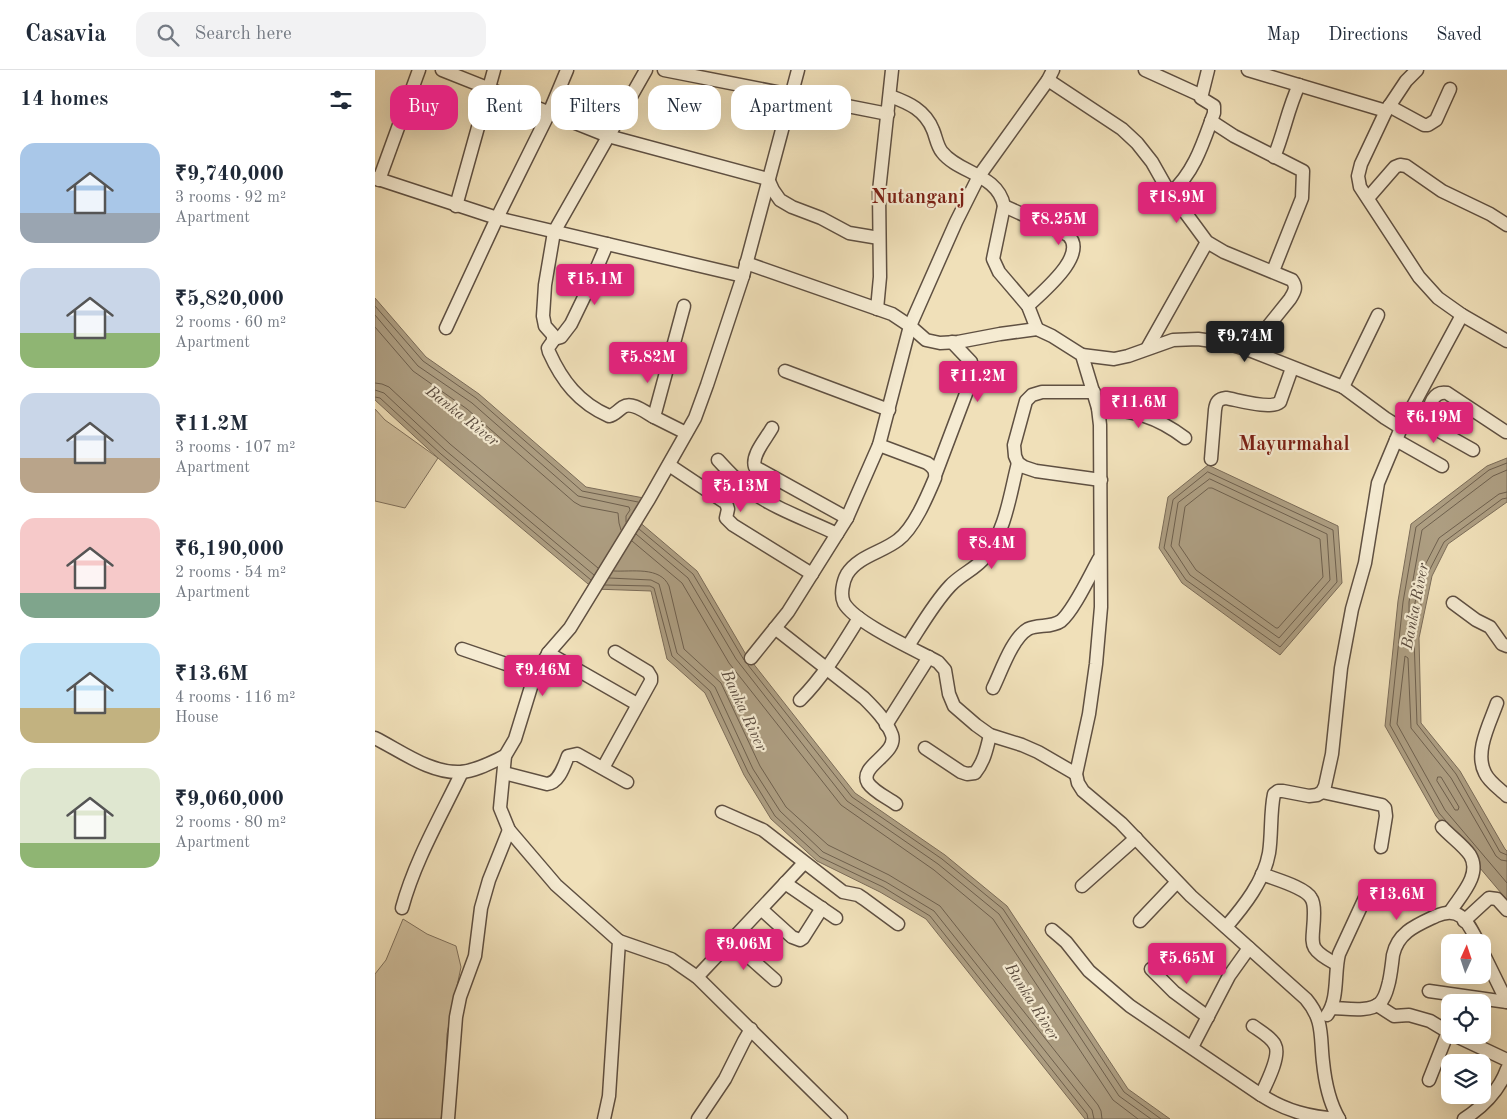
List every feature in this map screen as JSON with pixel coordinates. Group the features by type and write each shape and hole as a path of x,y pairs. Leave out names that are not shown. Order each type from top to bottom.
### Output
{"street":[{"path":"419,70 377,179 497,218 607,244 744,270 892,314 927,340 940,343 1037,329 1082,355 1114,358 1128,356 1148,347 1173,340 1199,339 1226,343 1249,350 1343,388 1385,418 1399,434 1443,466"},
{"path":"442,70 478,85"},
{"path":"489,85 495,70"},
{"path":"447,328 497,218 549,113 567,70"},
{"path":"554,339 545,326 543,316 545,285 554,232 646,70"},
{"path":"664,70 740,85"},
{"path":"794,85 798,70"},
{"path":"877,309 880,277 879,191 892,70"},
{"path":"1145,70 1200,95"},
{"path":"1171,193 1182,183 1193,168 1215,110 1214,106 1202,101 1200,95 1208,70"},
{"path":"1248,70 1388,108 1424,125 1428,125 1436,120 1450,89"},
{"path":"1417,70 1405,81 1388,108 1361,164 1358,176 1360,187 1419,277 1438,298 1462,315 1507,341"},
{"path":"751,658 788,612 847,518 879,445 910,326 956,222 979,176 1051,75 1122,129 1137,143 1207,242 1224,252 1292,280 1296,285 1290,299 1249,350"},
{"path":"1274,157 1281,142 1292,99 1299,85"},
{"path":"890,96 921,110 933,128 941,152 999,191 1005,206 993,258 999,272 1028,306 1037,329"},
{"path":"851,107 888,114"},
{"path":"541,110 608,136 768,179"},
{"path":"1211,121 1234,136 1274,157 1301,168 1304,173 1302,198 1273,271"},
{"path":"456,206 477,130"},
{"path":"781,130 744,270 695,418 649,499 570,628 549,653 535,674 515,739 505,756 500,808 509,830 556,884 619,941 671,959 697,977 841,1119"},
{"path":"1368,198 1395,167 1400,165 1406,166 1442,191 1490,214 1507,225"},
{"path":"768,179 780,200 849,233 879,238"},
{"path":"1005,206 1073,239 1074,245 1069,262 1028,306"},
{"path":"1148,347 1207,242"},
{"path":"607,244 571,324 561,337 554,339 549,346 549,352 562,377 572,390 580,398 609,416 613,416 625,406 630,405 686,433"},
{"path":"654,416 683,306"},
{"path":"1343,388 1378,315"},
{"path":"1226,927 1240,910 1262,874 1269,854 1274,794 1278,791 1283,791 1317,796 1322,792 1327,780 1332,754 1341,668 1352,609 1365,563 1377,482 1409,414 1462,315"},
{"path":"953,342 971,362 973,374 932,485 912,524 899,540 857,564 847,573 843,587 843,602 859,618 937,662 945,670 949,694 954,706 990,734 1038,752 1076,774"},
{"path":"1082,355 1098,408 1100,433 1101,607 1089,714 1076,774 1078,783 1083,791 1136,838 1191,896 1315,1010 1320,1022 1323,1064 1327,1086 1333,1108 1339,1119"},
{"path":"1211,459 1215,410 1219,399 1226,398 1268,405 1277,404 1280,402 1292,368"},
{"path":"785,371 889,410"},
{"path":"908,646 949,586 976,566 995,540 1004,520 1018,463 1014,445 1026,401 1032,395 1042,392 1094,392"},
{"path":"1426,423 1433,398 1442,392 1447,393 1506,432"},
{"path":"1098,408 1134,413 1157,420 1185,438"},
{"path":"1409,414 1473,450"},
{"path":"772,428 755,456 753,464 755,467 847,518"},
{"path":"879,445 927,462 933,467 935,473"},
{"path":"718,460 750,491 837,534"},
{"path":"1018,463 1036,471 1101,480"},
{"path":"669,464 724,501 728,506 726,518 733,525 812,574"},
{"path":"993,688 1015,642 1021,634 1029,628 1053,625 1061,620 1072,607 1100,557"},
{"path":"1453,603 1476,620 1490,626 1502,644 1507,646"},
{"path":"800,700 827,669 859,618"},
{"path":"775,628 864,698 876,710 893,736 888,750 869,770 866,776 867,782 896,804"},
{"path":"462,649 535,674"},
{"path":"603,768 637,704 649,686 651,676 648,672 615,652"},
{"path":"549,653 637,704"},
{"path":"886,725 929,657"},
{"path":"1497,703 1484,740 1481,764 1485,774 1507,796"},
{"path":"925,748 961,772 967,774 975,773 980,767 985,754 990,734"},
{"path":"375,738 437,770 462,772 505,756"},
{"path":"503,773 552,784 568,756 572,754 582,756 627,782"},
{"path":"402,908 415,868 462,772"},
{"path":"1322,792 1382,805 1385,808 1386,816 1381,847"},
{"path":"722,812 763,830 843,892 864,899 898,924"},
{"path":"1331,1008 1357,1009 1377,1006 1386,994 1397,942 1414,926 1450,912 1471,880 1473,864 1470,856 1442,827"},
{"path":"448,1119 456,1017 460,997 475,956 481,908 489,880 509,830"},
{"path":"1082,886 1136,838"},
{"path":"697,977 804,862"},
{"path":"1262,874 1303,891 1311,897 1314,906 1313,946 1317,952 1336,964"},
{"path":"1139,921 1177,882"},
{"path":"785,883 836,918"},
{"path":"1320,1022 1331,1008 1336,964 1339,954 1370,887"},
{"path":"1464,921 1489,898 1497,899 1507,910"},
{"path":"761,909 792,937 800,940 822,908"},
{"path":"1450,912 1459,915 1473,934"},
{"path":"1052,930 1066,942 1089,971 1105,985 1165,1031 1192,1046 1261,1095 1278,1106 1318,1118 1339,1119"},
{"path":"604,1119 609,1096 619,941"},
{"path":"731,941 775,980"},
{"path":"1192,1046 1229,976 1249,948"},
{"path":"1151,969 1174,992 1208,1017"},
{"path":"1491,969 1507,1002"},
{"path":"1429,991 1507,1002"},
{"path":"1377,1006 1394,1016 1409,1015 1430,1021 1441,1027"},
{"path":"1253,1026 1270,1039 1275,1045 1276,1050 1273,1065 1261,1095"},
{"path":"698,1119 725,1078 751,1029"},
{"path":"1429,1080 1446,1044"},
{"path":"1474,1044 1507,1060"},
{"path":"1464,1119 1490,1099 1507,1069"}],"shaded area":[{"path":"375,409 385,420 438,458 405,508 375,501"},
{"path":"403,919 427,934 456,946 461,967 447,1034 444,1101 441,1119 375,1119 375,974 386,960"}],"water":[{"name":"Banka River","path":"375,298 426,357 479,394 586,487 649,499 637,520 697,571 745,653 855,793 945,855 1007,906 1128,1089 1170,1119 1085,1119 926,919 880,892 817,861 771,819 744,775 705,693 667,659 651,591 594,589 438,458 375,400"},
{"name":"Banka River","path":"1507,458 1507,502 1448,544 1432,576 1419,638 1421,723 1460,771 1507,851 1507,900 1436,816 1385,726 1398,601 1411,524 1487,466"},
{"path":"1208,465 1338,526 1342,583 1280,655 1182,583 1159,548 1168,497"}],"district":[{"name":"Nutanganj","path":"918,196"},
{"name":"Mayurmahal","path":"1294,443"}]}
